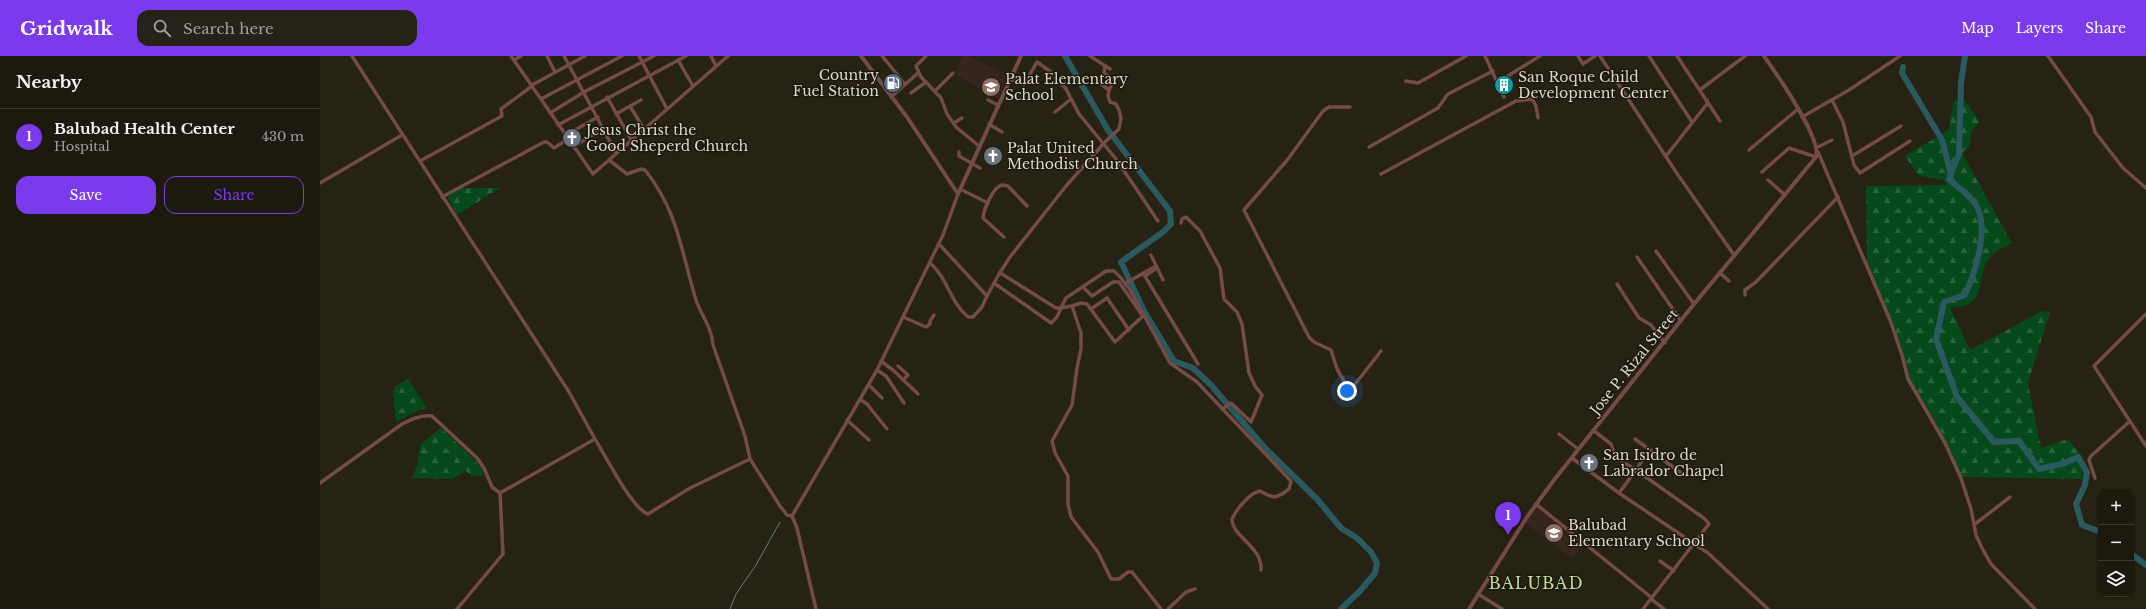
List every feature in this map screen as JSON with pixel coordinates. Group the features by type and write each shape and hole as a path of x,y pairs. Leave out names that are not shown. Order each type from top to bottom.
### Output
{"street":[{"path":"352,56 393,117 402,135 569,392 630,497 641,510 648,514 690,488 750,459"},
{"path":"511,56 593,174 728,56"},
{"path":"514,60 521,56"},
{"path":"547,56 555,72"},
{"path":"564,56 616,153"},
{"path":"420,161 502,116 501,109 532,86 585,56"},
{"path":"541,99 622,56"},
{"path":"639,56 667,109"},
{"path":"550,112 584,92 654,56"},
{"path":"558,125 607,97 686,56"},
{"path":"711,56 716,66"},
{"path":"861,56 958,194"},
{"path":"882,56 904,83"},
{"path":"926,56 916,66 918,73 943,101 947,114 959,131 979,146"},
{"path":"792,516 877,370 939,244 971,163 1021,56"},
{"path":"1090,56 1110,69"},
{"path":"1406,82 1418,83 1466,56"},
{"path":"1485,56 1504,96"},
{"path":"1498,82 1540,56"},
{"path":"1578,56 1583,64 1595,56"},
{"path":"1600,56 1734,256"},
{"path":"1649,56 1692,122"},
{"path":"1678,56 1701,89 1720,121"},
{"path":"1701,89 1745,56"},
{"path":"1764,56 1798,109 1838,197 1890,320 1902,355 1908,379 1944,443 1961,478 1975,524 1976,535 1991,564 2035,609"},
{"path":"1802,117 1832,100 1900,56"},
{"path":"2048,56 2091,117 2095,132 2122,168 2146,188"},
{"path":"678,60 693,86"},
{"path":"1011,79 1024,85 1036,63 1039,63 1059,80 1079,114 1104,143 1135,184 1158,221"},
{"path":"1105,66 1104,73 1098,82 1109,90"},
{"path":"1369,147 1438,108 1448,94 1493,71"},
{"path":"891,97 904,83 918,73"},
{"path":"930,263 942,274 948,291 968,317 973,317 982,307 999,274 1010,257 1066,186 1110,136 1119,130 1121,118 1116,104 1110,102 1108,96 1114,80 1104,73"},
{"path":"935,91 953,74"},
{"path":"911,93 926,82"},
{"path":"607,97 632,141"},
{"path":"1055,112 1071,99"},
{"path":"1381,174 1516,101 1532,99 1536,106 1538,118"},
{"path":"616,114 641,100"},
{"path":"988,100 998,106"},
{"path":"1666,156 1707,104 1707,100"},
{"path":"1832,100 1844,122 1857,172 1863,172 1910,141"},
{"path":"630,106 644,129"},
{"path":"1350,107 1329,107 1323,111 1288,159 1244,210 1309,337 1314,342 1331,350 1336,365 1348,388 1352,388 1381,352"},
{"path":"1749,150 1798,109"},
{"path":"442,197 544,142 547,142 553,148 598,117"},
{"path":"954,123 962,118"},
{"path":"989,124 1002,132"},
{"path":"1852,156 1901,126"},
{"path":"573,147 603,128"},
{"path":"320,183 402,135"},
{"path":"1762,172 1789,148 1817,152 1832,140"},
{"path":"958,152 959,156 980,168"},
{"name":"Jose P. Rizal Street","path":"1468,609 1536,504 1593,430 1665,343 1694,304 1784,195 1817,152"},
{"path":"609,160 627,174 640,169 645,170 657,184 670,207 697,301 712,336 713,345 745,436 750,459 780,506 787,515 792,516"},
{"path":"1768,180 1784,195"},
{"path":"1004,237 983,218 988,203 998,186 1002,184 1011,189 1027,206"},
{"path":"960,189 988,203"},
{"path":"1745,295 1745,290 1756,282 1838,197"},
{"path":"1181,223 1182,219 1186,217 1196,226 1219,266 1224,300 1236,312 1242,324 1249,373 1255,386 1262,395 1251,422 1232,404 1229,404 1223,408"},
{"path":"939,244 987,296"},
{"path":"1656,251 1694,304"},
{"path":"1151,255 1163,280"},
{"path":"1637,257 1681,321"},
{"path":"1127,283 1133,278 1156,267"},
{"path":"994,283 1051,323 1057,317 1066,298 1110,271 1116,273 1127,283 1143,316 1170,363 1194,379 1223,408 1291,483 1289,489 1276,497 1268,496 1260,491 1256,493 1241,506 1232,519 1233,526 1259,558 1261,570"},
{"path":"1720,273 1729,281"},
{"path":"999,274 1004,274 1056,308 1072,306 1084,302 1091,309 1115,342 1143,316"},
{"path":"1144,274 1198,364"},
{"path":"1083,287 1092,296 1113,282 1119,282 1143,316"},
{"path":"1617,284 1639,318 1652,325 1665,343"},
{"path":"1091,309 1108,298 1129,330"},
{"path":"1072,306 1081,333 1081,349 1072,405 1052,441 1059,463 1068,476 1068,504 1070,514 1098,552 1111,578 1118,579 1128,572 1132,572 1161,609"},
{"path":"2146,314 2094,366 2146,446"},
{"path":"903,317 926,327 930,324 930,321 934,315"},
{"path":"881,361 894,370 918,394"},
{"path":"894,370 899,365 908,375 904,379"},
{"path":"877,370 886,376 904,402"},
{"path":"869,385 882,398"},
{"path":"860,399 867,404 887,429"},
{"path":"320,483 402,424 415,417 432,416 477,458 484,468 492,487 500,494 503,554 457,609"},
{"path":"847,420 869,440"},
{"path":"2095,478 2090,461 2091,456 2129,422"},
{"path":"1593,430 1611,444 1615,457 1636,470 1704,519 1708,524 1674,571 1643,609"},
{"path":"1559,434 1578,450"},
{"path":"500,494 595,439"},
{"path":"1635,439 1685,476"},
{"path":"1619,492 1650,449"},
{"path":"1572,458 1708,553 1768,609"},
{"path":"1975,524 2010,497"},
{"path":"1536,504 1664,609"},
{"path":"792,516 797,528 816,609"},
{"path":"1660,561 1674,571"},
{"path":"1168,609 1186,592 1194,589"},
{"path":"1478,594 1502,609"}],"shaded area":[{"name":"Palat Elementary School","path":"963,56 969,56 1010,76 998,99 954,74"},
{"name":"Balubad Elementary School","path":"1537,506 1584,543 1572,559 1524,522"}],"green space":[{"path":"1961,95 1980,122 1971,131 1970,146 1962,153 2012,243 1995,252 1987,261 1975,299 1967,305 1950,308 1970,350 2042,311 2050,312 2028,383 2041,448 2068,439 2082,456 2083,479 1961,477 1910,380 1892,327 1867,267 1866,186 1946,185 1944,180 1919,176 1905,156 1949,130 1953,104"},
{"path":"462,188 500,188 457,215 447,196"},
{"path":"408,379 427,408 419,410 396,422 393,393 395,387"},
{"path":"441,428 480,465 484,476 472,476 466,471 452,479 412,478 417,466 420,445"}],"waterway":[{"path":"1065,56 1108,130 1170,211 1171,224 1163,232 1121,262 1144,311 1174,361 1193,368 1211,385 1264,447 1317,499 1341,528 1357,538 1371,552 1377,563 1375,573 1360,591 1341,609"},
{"path":"1965,56 1961,83 1959,154 1949,179 1976,205 1982,226 1980,250 1977,263 1965,295 1944,302 1936,339 1957,397 1994,442 2019,441 2039,469 2062,464 2078,457 2087,472 2085,485 2076,504 2082,525 2098,531"},
{"path":"1903,67 1902,73 1942,140 1951,174"},
{"path":"730,609 736,594 756,565 780,522"},
{"path":"2134,556 2146,565"}],"place":[{"name":"Country Fuel Station","path":"893,83"},
{"name":"San Roque Child Development Center","path":"1504,85"},
{"name":"Palat Elementary School","path":"991,87"},
{"name":"Jesus Christ the Good Sheperd Church","path":"572,138"},
{"name":"Palat United Methodist Church","path":"993,156"},
{"name":"San Isidro de Labrador Chapel","path":"1589,463"},
{"name":"Balubad Elementary School","path":"1554,533"},
{"name":"Balubad Health Center","path":"1508,535"}],"district":[{"name":"BALUBAD","path":"1536,583"}]}
